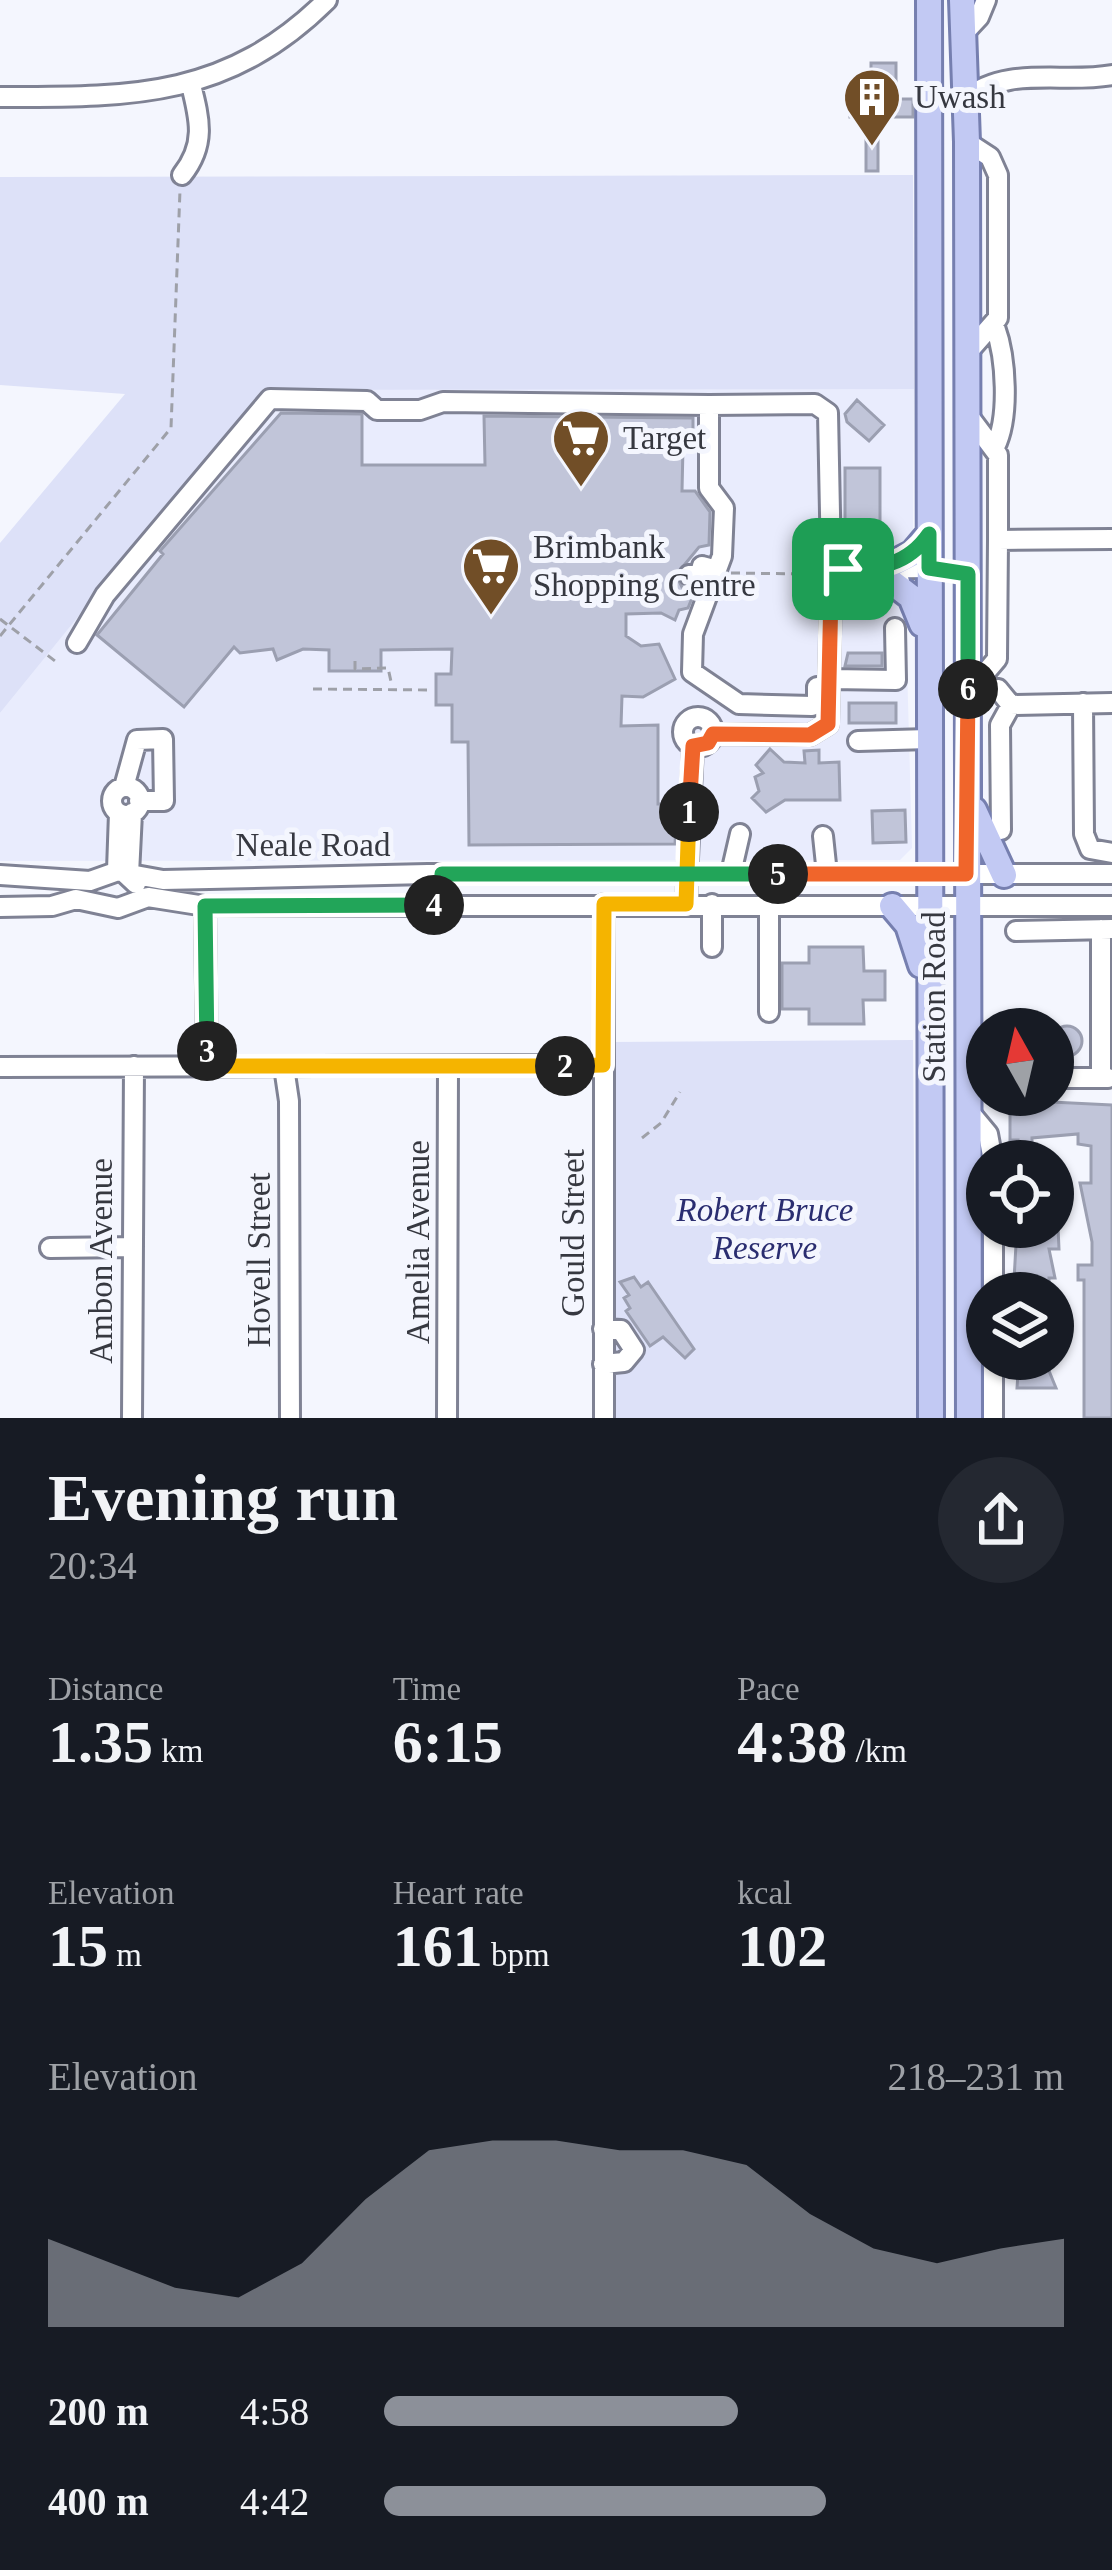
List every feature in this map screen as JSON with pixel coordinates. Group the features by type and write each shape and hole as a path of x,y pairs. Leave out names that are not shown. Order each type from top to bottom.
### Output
{"main road":[{"name":"Station Road","path":"929,0 931,1418"},
{"name":"Station Road","path":"962,0 967,142 968,1008"},
{"path":"929,534 887,574 911,597 929,643"},
{"path":"929,574 968,574"},
{"path":"968,784 983,838 1004,875"},
{"path":"892,906 912,934 930,1008"},
{"name":"Station Road","path":"968,1116 969,1418"}],"street":[{"path":"0,97 124,97 190,85 273,46 327,0"},
{"path":"986,0 964,41 980,67 1006,79"},
{"path":"966,99 983,86 1006,79 1112,79"},
{"path":"182,175 196,153 201,133 190,85"},
{"path":"967,142 990,158 998,175 995,327 1001,368 1001,428 995,447 997,658 968,693"},
{"path":"968,352 995,327"},
{"path":"77,643 106,595 270,399 367,401 377,410 420,410 442,402 815,404 829,413 837,576 818,704 739,704 692,672 693,634 717,570 724,508 709,488 709,405"},
{"path":"968,415 995,447"},
{"path":"998,540 1112,539"},
{"path":"688,575 700,574 702,566 717,570"},
{"path":"837,576 929,574"},
{"path":"824,683 896,680 895,628"},
{"path":"686,904 693,746 708,743 713,734 818,732 831,715 824,683"},
{"path":"1001,830 1000,717 1005,697 1112,703"},
{"path":"1083,703 1084,840 1096,851 1112,853"},
{"path":"164,739 164,801 130,809 112,798 124,787 137,740 164,739"},
{"path":"858,741 929,740"},
{"path":"105,902 100,892 120,874 130,809"},
{"path":"731,873 740,834"},
{"path":"823,836 827,874"},
{"path":"854,875 855,852"},
{"name":"Neale Road","path":"0,875 120,874 170,880 686,872 1112,874"},
{"path":"7,906 76,899 118,908 134,900 137,886 120,874"},
{"path":"434,905 435,874"},
{"name":"Neale Road","path":"134,900 158,898 205,906 1112,906"},
{"name":"Gould Street","path":"604,904 604,1418"},
{"path":"712,904 712,946"},
{"path":"770,905 770,1012"},
{"path":"205,906 207,1066"},
{"path":"1016,931 1106,929 1107,1078 1074,1078"},
{"path":"0,1067 603,1065"},
{"name":"Ambon Avenue","path":"130,1066 132,1418"},
{"name":"Amelia Avenue","path":"447,1418 448,1066"},
{"name":"Hovell Street","path":"289,1067 290,1418"},
{"path":"50,1248 131,1247"},
{"path":"603,1330 621,1330 634,1349 624,1362 604,1364"},
{"path":"993,1380 993,1418"}],"path":[{"path":"0,636 171,428 182,175"},
{"path":"0,620 59,664"},
{"path":"355,661 355,669 388,668 392,688"},
{"path":"313,689 433,691"},
{"path":"642,1138 662,1123 680,1092"}],"shaded area":[{"name":"Brimbank Shopping Centre","path":"262,389 914,389 913,533 906,537 905,591 912,848 900,860 0,861 0,713"}],"green space":[{"path":"913,175 914,389 262,390 0,713 0,543 125,394 0,385 0,177"},
{"name":"Robert Bruce Reserve","path":"913,1040 916,1418 613,1418 612,1042"}],"building":[{"path":"871,63 896,63 896,99 913,99 913,117 878,117 878,171 866,171 866,117 850,117 850,99 871,99"},
{"path":"857,400 884,425 869,441 847,422 845,414"},
{"path":"281,413 362,414 362,465 485,465 484,416 693,418 693,443 683,447 682,491 695,491 710,512 709,545 699,547 676,575 682,587 696,588 688,608 679,610 675,620 661,613 626,614 626,636 641,646 659,644 675,679 643,697 622,696 621,726 658,725 658,804 677,804 675,844 469,845 468,742 452,742 452,705 436,705 436,674 451,674 452,649 381,650 381,671 329,671 329,650 303,649 277,660 273,649 240,653 234,647 184,707 97,635 163,554 160,551"},
{"path":"845,468 880,468 880,528 845,528"},
{"path":"848,653 882,653 882,666 845,666"},
{"path":"849,703 896,703 896,723 849,723"},
{"path":"770,749 784,762 805,763 804,751 819,750 819,763 839,762 840,800 785,800 766,812 752,798 759,791 755,777 763,773 756,765"},
{"path":"905,810 906,842 873,843 872,811"},
{"path":"809,947 863,947 864,971 885,971 885,1000 863,1000 864,1024 809,1024 809,1009 782,1009 782,963 809,963"},
{"path":"1074,1028 1081,1035 1081,1047 1074,1054"},
{"path":"1074,1103 1112,1105 1112,1418 1084,1418 1084,1280 1078,1280 1078,1265 1092,1265 1092,1242 1080,1183 1091,1183 1091,1146 1078,1144 1078,1134 1010,1140 1010,1116 1074,1116"},
{"path":"1016,1248 1059,1248 1049,1249 1054,1272 1014,1272"},
{"path":"634,1277 641,1287 648,1282 694,1349 685,1358 663,1337 650,1346 626,1311 630,1308 624,1298 629,1295 620,1282"},
{"path":"1018,1380 1053,1380 1056,1388 1017,1388"}],"place":[{"name":"Uwash","path":"872,148"},
{"name":"Target","path":"581,489"},
{"name":"Brimbank Shopping Centre","path":"491,617"}],"route":[{"path":"843,569 844,582 831,592 828,724 810,735 713,734 708,743 693,746 686,872 686,904 604,904 603,1065 207,1066 205,906 441,905 442,874 686,872 966,874 968,574 929,568 929,534 913,554 884,568 843,569"}]}
